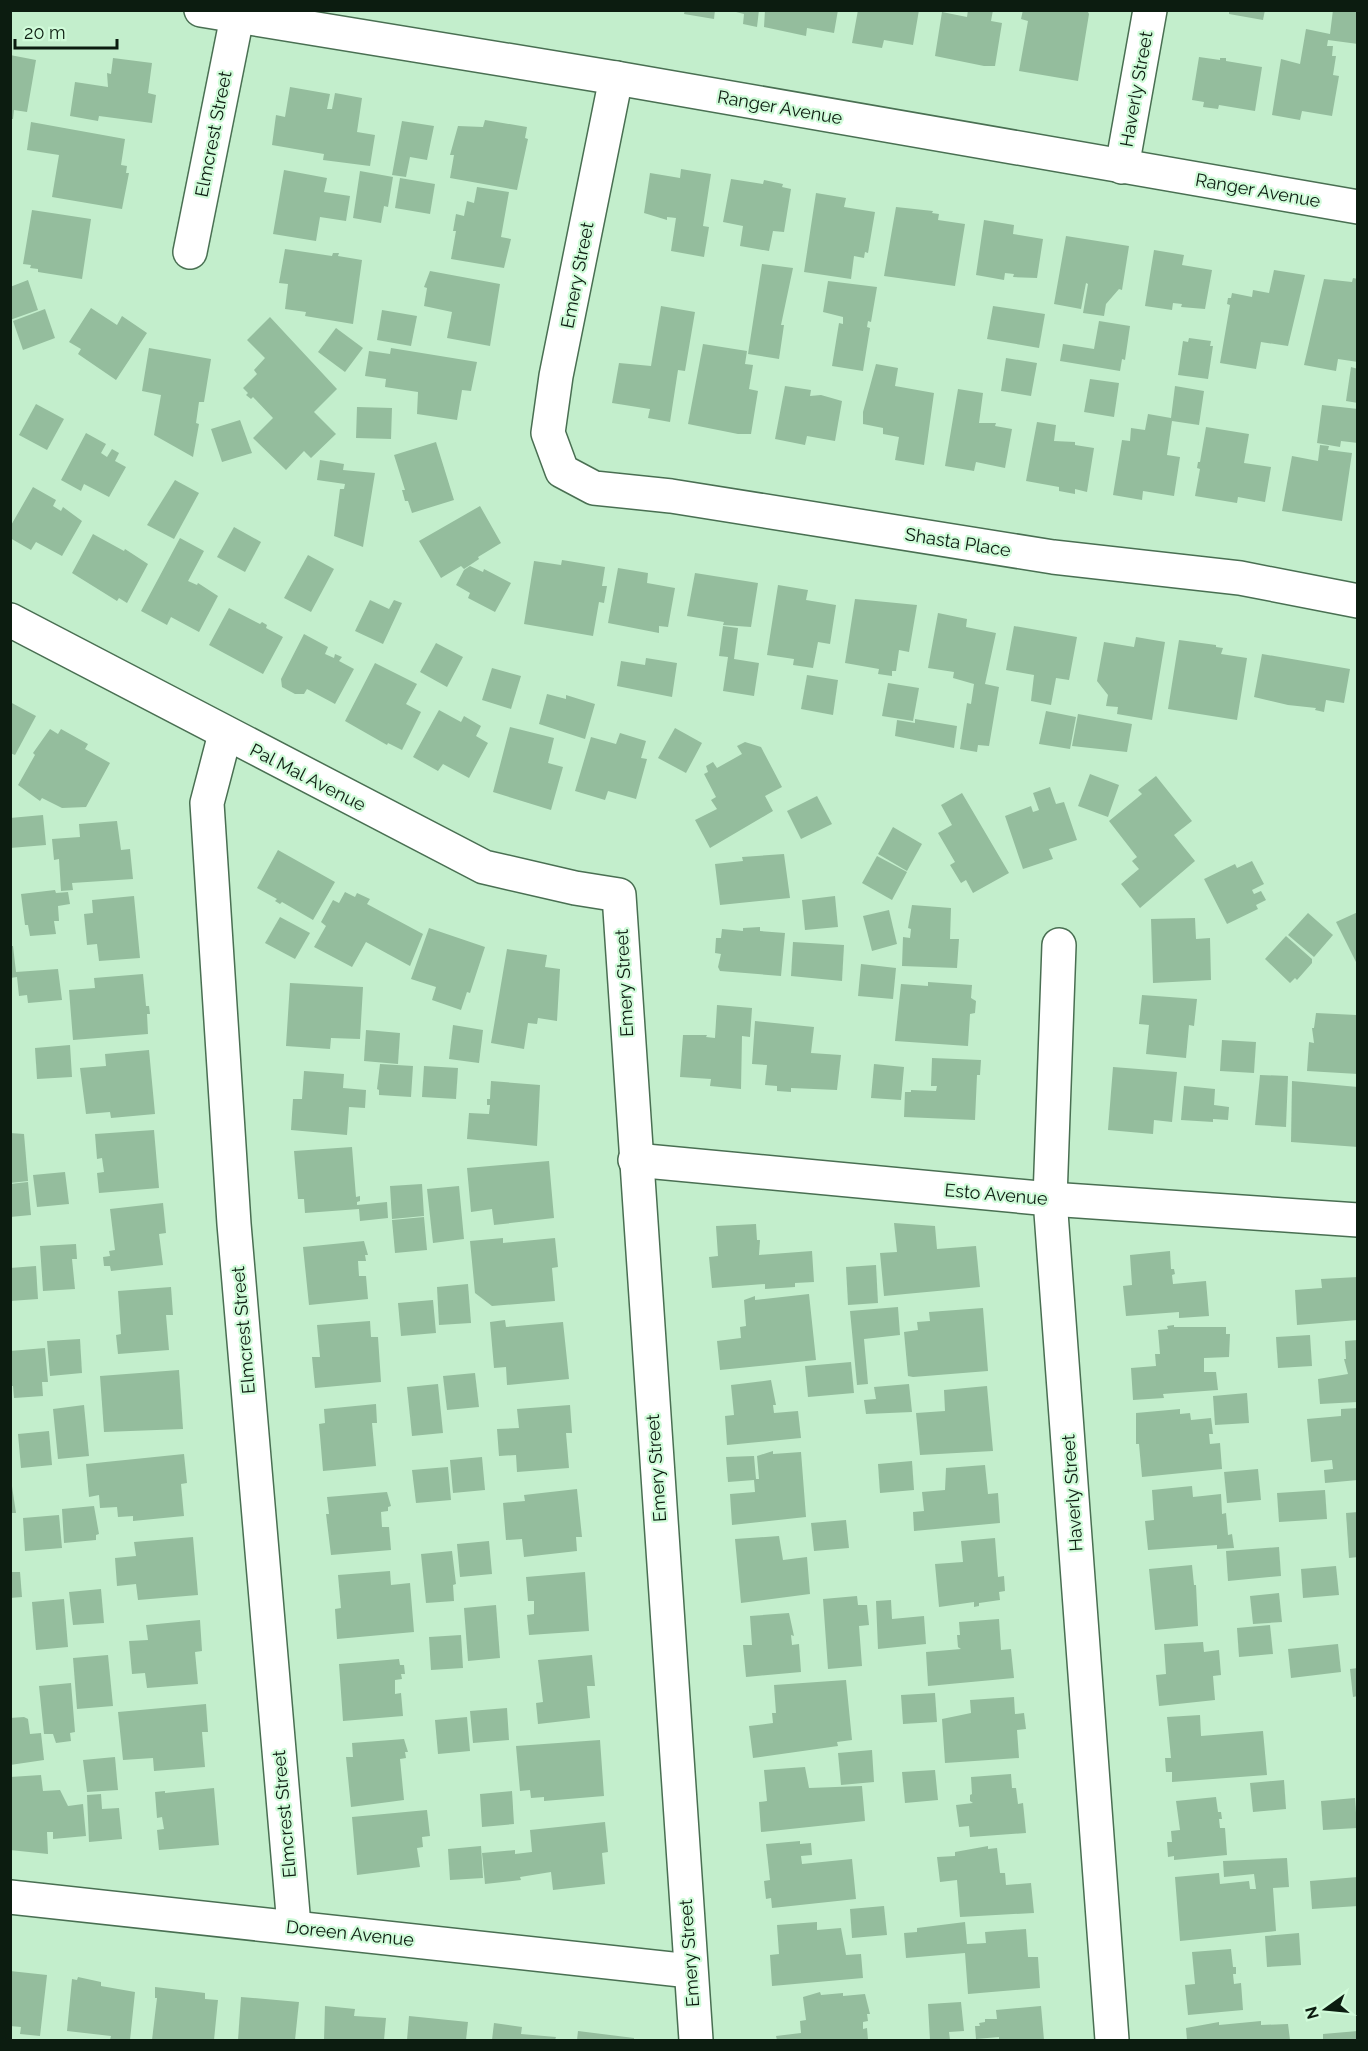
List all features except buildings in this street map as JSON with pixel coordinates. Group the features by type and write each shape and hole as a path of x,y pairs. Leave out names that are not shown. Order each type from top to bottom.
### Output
{"street":[{"name":"Ranger Avenue","path":"201,10 616,78 1358,207"},
{"name":"Haverly Street","path":"1122,167 1149,10"},
{"name":"Elmcrest Street","path":"190,252 237,16"},
{"name":"Emery Street","path":"562,471 548,433 556,376 616,78"},
{"name":"Shasta Place","path":"562,471 594,488 671,496 1053,557 1240,578 1358,601"},
{"name":"Pal Mal Avenue","path":"10,620 484,867 575,888 619,895"},
{"name":"Elmcrest Street","path":"225,734 207,803 234,1224 294,1926"},
{"name":"Emery Street","path":"619,895 635,1160 696,2040"},
{"name":"Haverly Street","path":"1059,945 1050,1199 1112,2040"},
{"name":"Esto Avenue","path":"635,1160 1050,1199 1358,1220"},
{"name":"Doreen Avenue","path":"10,1897 294,1926 690,1971"}]}
